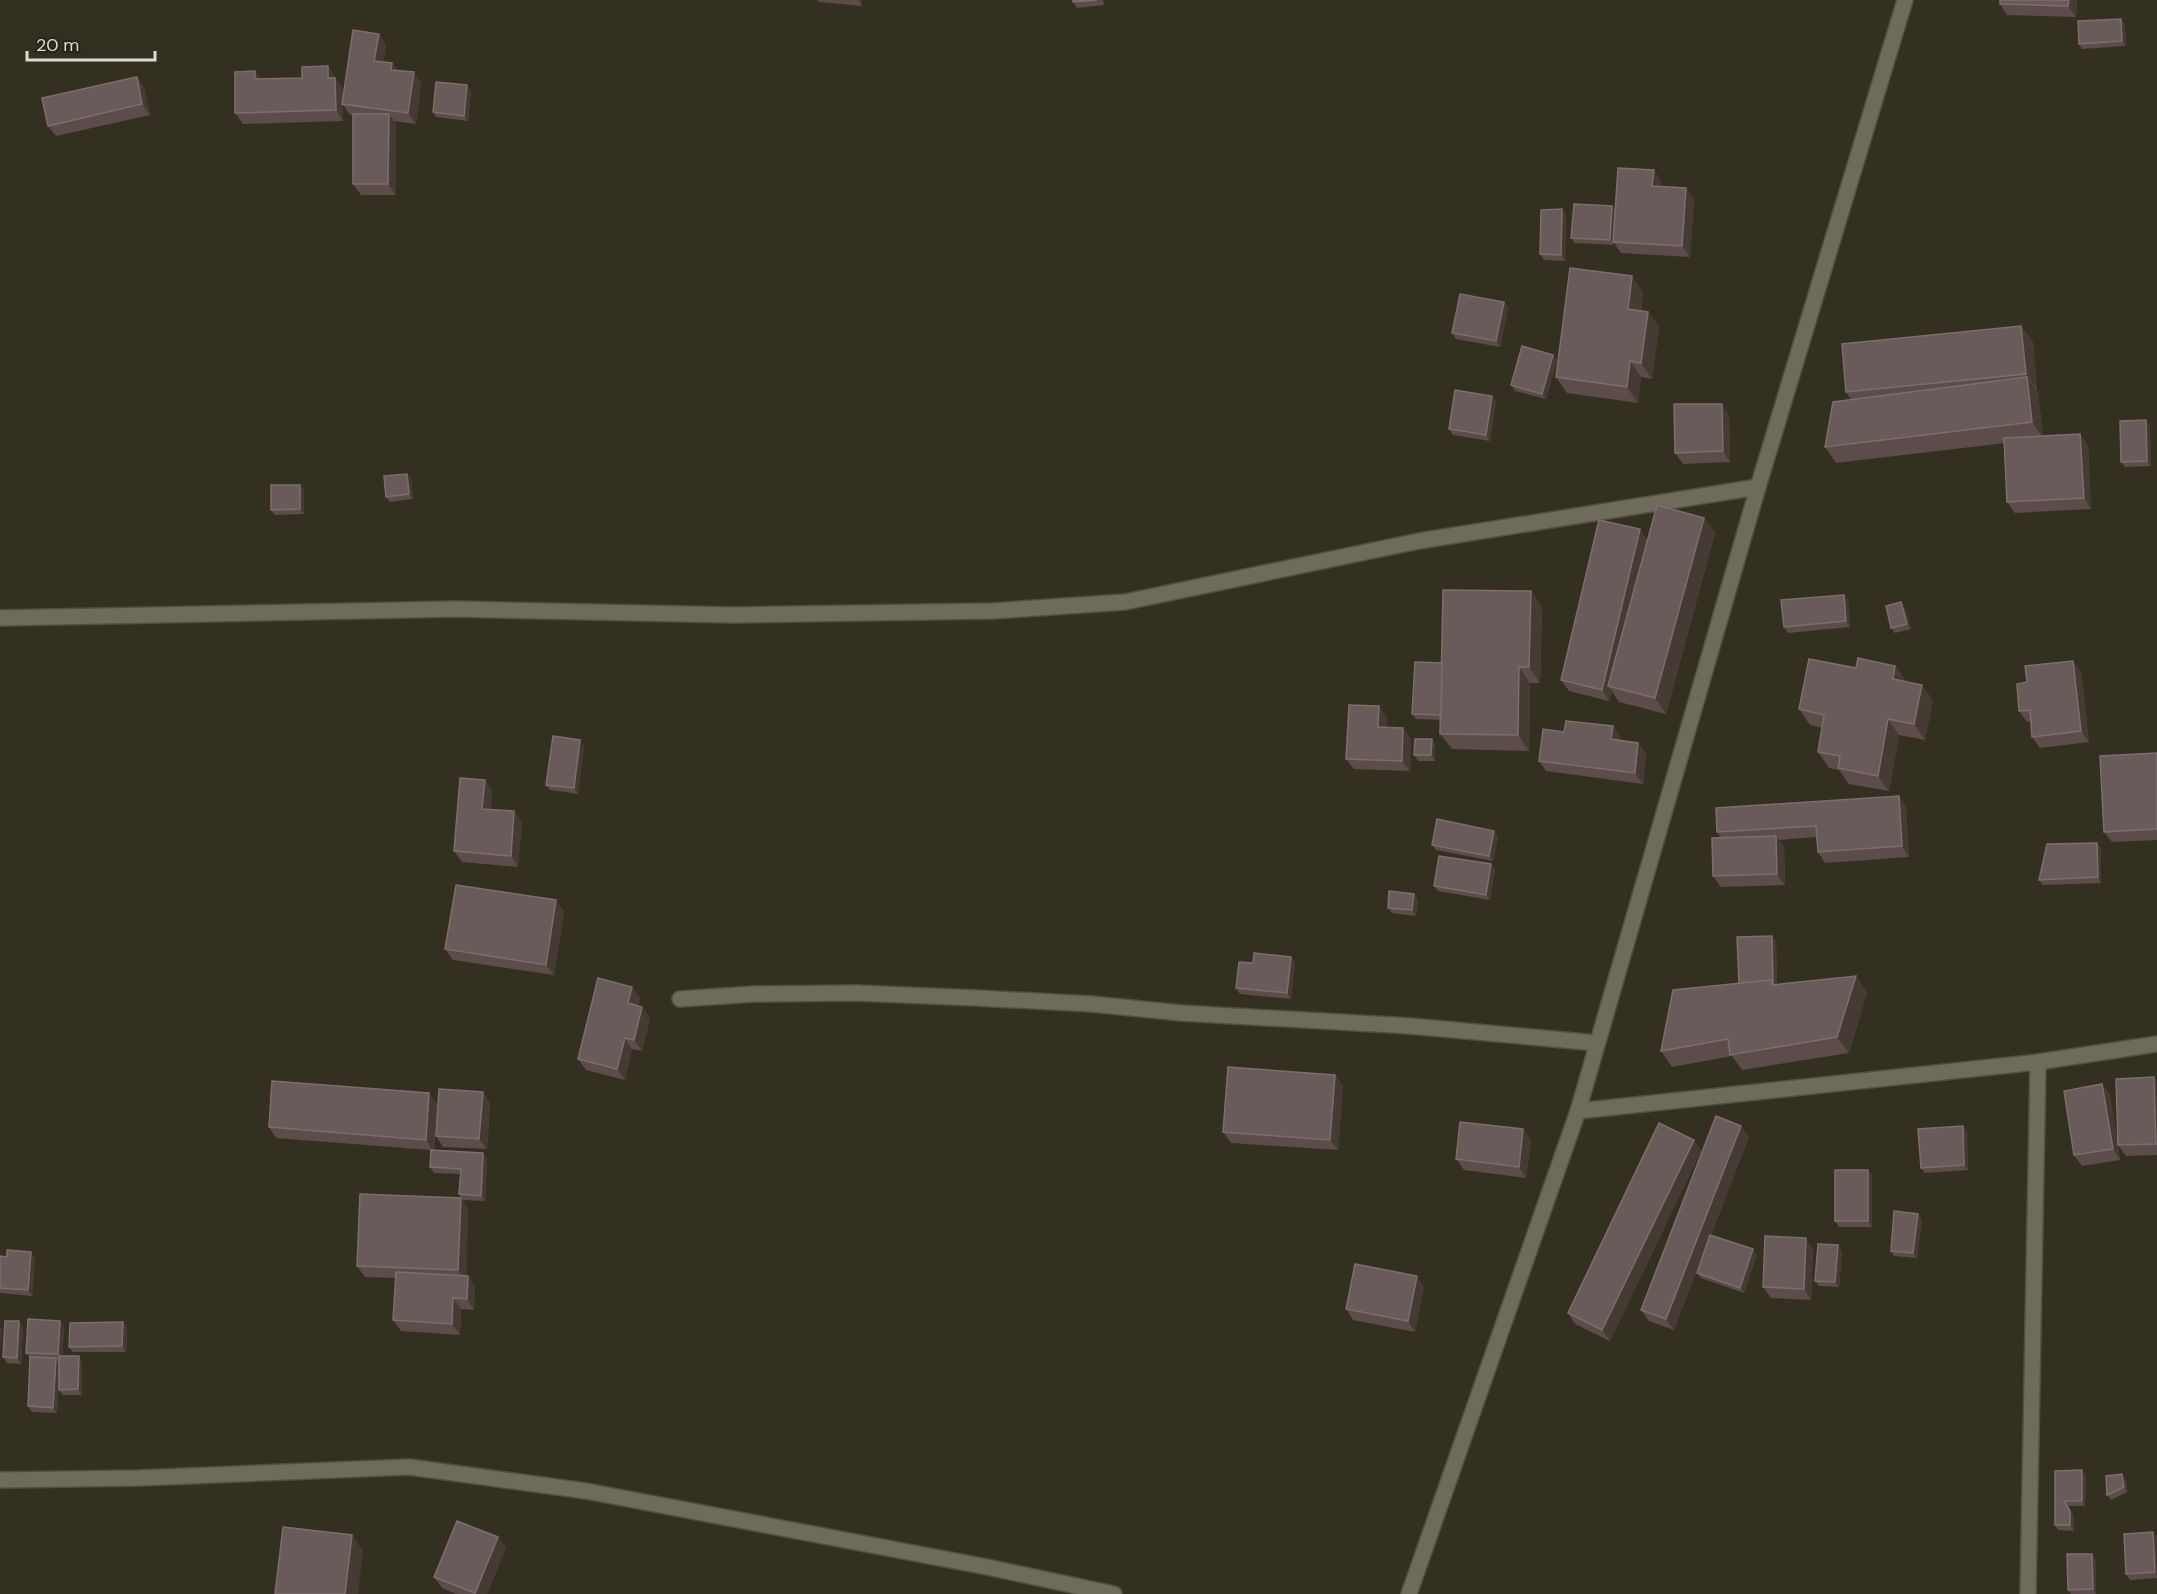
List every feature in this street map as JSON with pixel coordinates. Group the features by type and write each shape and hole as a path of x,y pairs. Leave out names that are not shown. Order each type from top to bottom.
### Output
{"street":[{"path":"1409,1594 1578,1111 1758,487 1905,0"},
{"path":"0,618 455,609 758,615 992,611 1125,602 1419,541 1758,487"},
{"path":"680,999 754,994 856,993 977,998 1092,1004 1181,1013 1410,1026 1598,1043"},
{"path":"1578,1111 2038,1062 2157,1044"},
{"path":"2028,1594 2038,1062"},
{"path":"0,1480 139,1478 409,1467 586,1491 987,1567 1114,1594"}],"building":[{"path":"1073,0 1097,0 1073,2"},
{"path":"2000,0 2069,0 2068,6 2000,4"},
{"path":"2121,19 2122,41 2079,44 2078,21"},
{"path":"353,30 379,34 374,61 392,63 391,70 414,72 408,113 342,104"},
{"path":"328,66 328,78 335,78 336,110 235,113 235,72 255,71 255,79 302,78 302,67"},
{"path":"137,77 142,104 48,126 42,98"},
{"path":"436,82 467,85 464,116 433,112"},
{"path":"353,114 389,114 388,184 353,184"},
{"path":"1618,168 1654,170 1652,186 1686,188 1682,246 1613,242"},
{"path":"1574,204 1612,206 1610,240 1571,238"},
{"path":"1562,209 1561,255 1540,254 1541,210"},
{"path":"1570,268 1632,276 1628,309 1648,312 1641,363 1630,361 1627,387 1556,377"},
{"path":"1460,294 1504,302 1496,341 1452,333"},
{"path":"2021,326 2026,374 1846,392 1842,344"},
{"path":"1522,346 1553,355 1542,394 1511,385"},
{"path":"2027,377 2032,422 1825,447 1833,402"},
{"path":"1455,390 1492,396 1486,435 1449,429"},
{"path":"1674,404 1722,404 1723,451 1675,453"},
{"path":"2146,420 2147,461 2121,462 2120,421"},
{"path":"2080,434 2084,498 2007,502 2004,438"},
{"path":"407,474 409,494 386,497 384,476"},
{"path":"271,485 300,485 300,509 271,510"},
{"path":"1657,505 1704,518 1655,698 1608,686"},
{"path":"1599,520 1640,529 1602,690 1561,680"},
{"path":"1443,590 1531,591 1529,667 1519,667 1518,735 1440,734"},
{"path":"1844,595 1846,621 1784,627 1781,600"},
{"path":"1901,602 1907,624 1891,628 1886,606"},
{"path":"1858,658 1895,666 1893,679 1922,685 1914,724 1888,719 1878,776 1838,768 1840,756 1818,752 1824,715 1799,709 1809,659 1856,668"},
{"path":"2073,661 2081,731 2032,737 2030,710 2019,711 2017,684 2027,682 2025,666"},
{"path":"1415,662 1442,663 1441,715 1412,714"},
{"path":"1349,705 1379,706 1378,727 1403,728 1402,761 1346,759"},
{"path":"1566,721 1613,726 1611,739 1638,743 1635,773 1539,761 1543,729 1564,732"},
{"path":"553,736 580,740 574,788 546,785"},
{"path":"1415,739 1432,739 1431,755 1414,755"},
{"path":"2157,753 2157,829 2104,832 2100,756"},
{"path":"460,778 485,780 482,809 514,811 511,856 454,851"},
{"path":"1899,796 1902,846 1818,852 1816,826 1717,832 1716,808"},
{"path":"1437,819 1494,831 1489,856 1432,845"},
{"path":"1776,836 1777,874 1713,876 1712,838"},
{"path":"2097,843 2098,877 2039,880 2047,844"},
{"path":"1439,856 1491,864 1486,895 1434,886"},
{"path":"456,885 556,900 546,965 445,949"},
{"path":"1389,891 1414,894 1412,910 1388,908"},
{"path":"1772,936 1773,983 1771,980 1739,983 1737,937"},
{"path":"1254,953 1291,957 1287,993 1236,988 1239,962 1253,963"},
{"path":"1856,976 1837,1037 1730,1055 1728,1039 1661,1051 1673,990 1771,980 1772,985"},
{"path":"598,978 632,987 628,1003 642,1007 634,1040 625,1038 617,1069 578,1059"},
{"path":"1228,1067 1335,1075 1330,1140 1223,1132"},
{"path":"2154,1077 2156,1144 2118,1145 2116,1079"},
{"path":"272,1081 429,1093 426,1140 269,1127"},
{"path":"2102,1084 2113,1149 2074,1155 2064,1091"},
{"path":"439,1089 483,1092 479,1139 436,1136"},
{"path":"1716,1116 1741,1126 1666,1319 1641,1310"},
{"path":"1460,1122 1523,1129 1519,1167 1456,1159"},
{"path":"1659,1123 1694,1140 1602,1330 1568,1313"},
{"path":"1963,1126 1964,1165 1921,1168 1918,1129"},
{"path":"431,1150 483,1153 481,1196 459,1194 461,1169 430,1167"},
{"path":"1835,1170 1868,1170 1868,1221 1835,1221"},
{"path":"360,1194 461,1198 458,1270 357,1266"},
{"path":"1894,1211 1918,1214 1913,1253 1891,1251"},
{"path":"1710,1235 1753,1249 1740,1288 1697,1273"},
{"path":"1765,1236 1806,1238 1804,1289 1763,1287"},
{"path":"1818,1244 1838,1245 1835,1282 1815,1281"},
{"path":"7,1250 31,1252 28,1290 0,1288 0,1256 7,1257"},
{"path":"1355,1264 1417,1276 1408,1321 1346,1309"},
{"path":"396,1272 468,1276 467,1299 453,1298 452,1324 393,1320"},
{"path":"28,1319 60,1321 58,1354 26,1353"},
{"path":"5,1321 19,1321 17,1358 3,1357"},
{"path":"123,1322 122,1346 69,1347 70,1323"},
{"path":"59,1356 79,1356 78,1389 59,1390"},
{"path":"30,1357 56,1358 53,1408 28,1406"},
{"path":"2082,1470 2082,1501 2064,1501 2070,1511 2070,1525 2055,1525 2055,1471"},
{"path":"2122,1474 2124,1487 2107,1495 2106,1476"},
{"path":"457,1521 498,1537 475,1593 434,1577"},
{"path":"283,1527 352,1535 345,1594 275,1594"},
{"path":"2153,1532 2155,1572 2126,1574 2124,1534"},
{"path":"2067,1554 2092,1554 2093,1589 2068,1590"}]}
